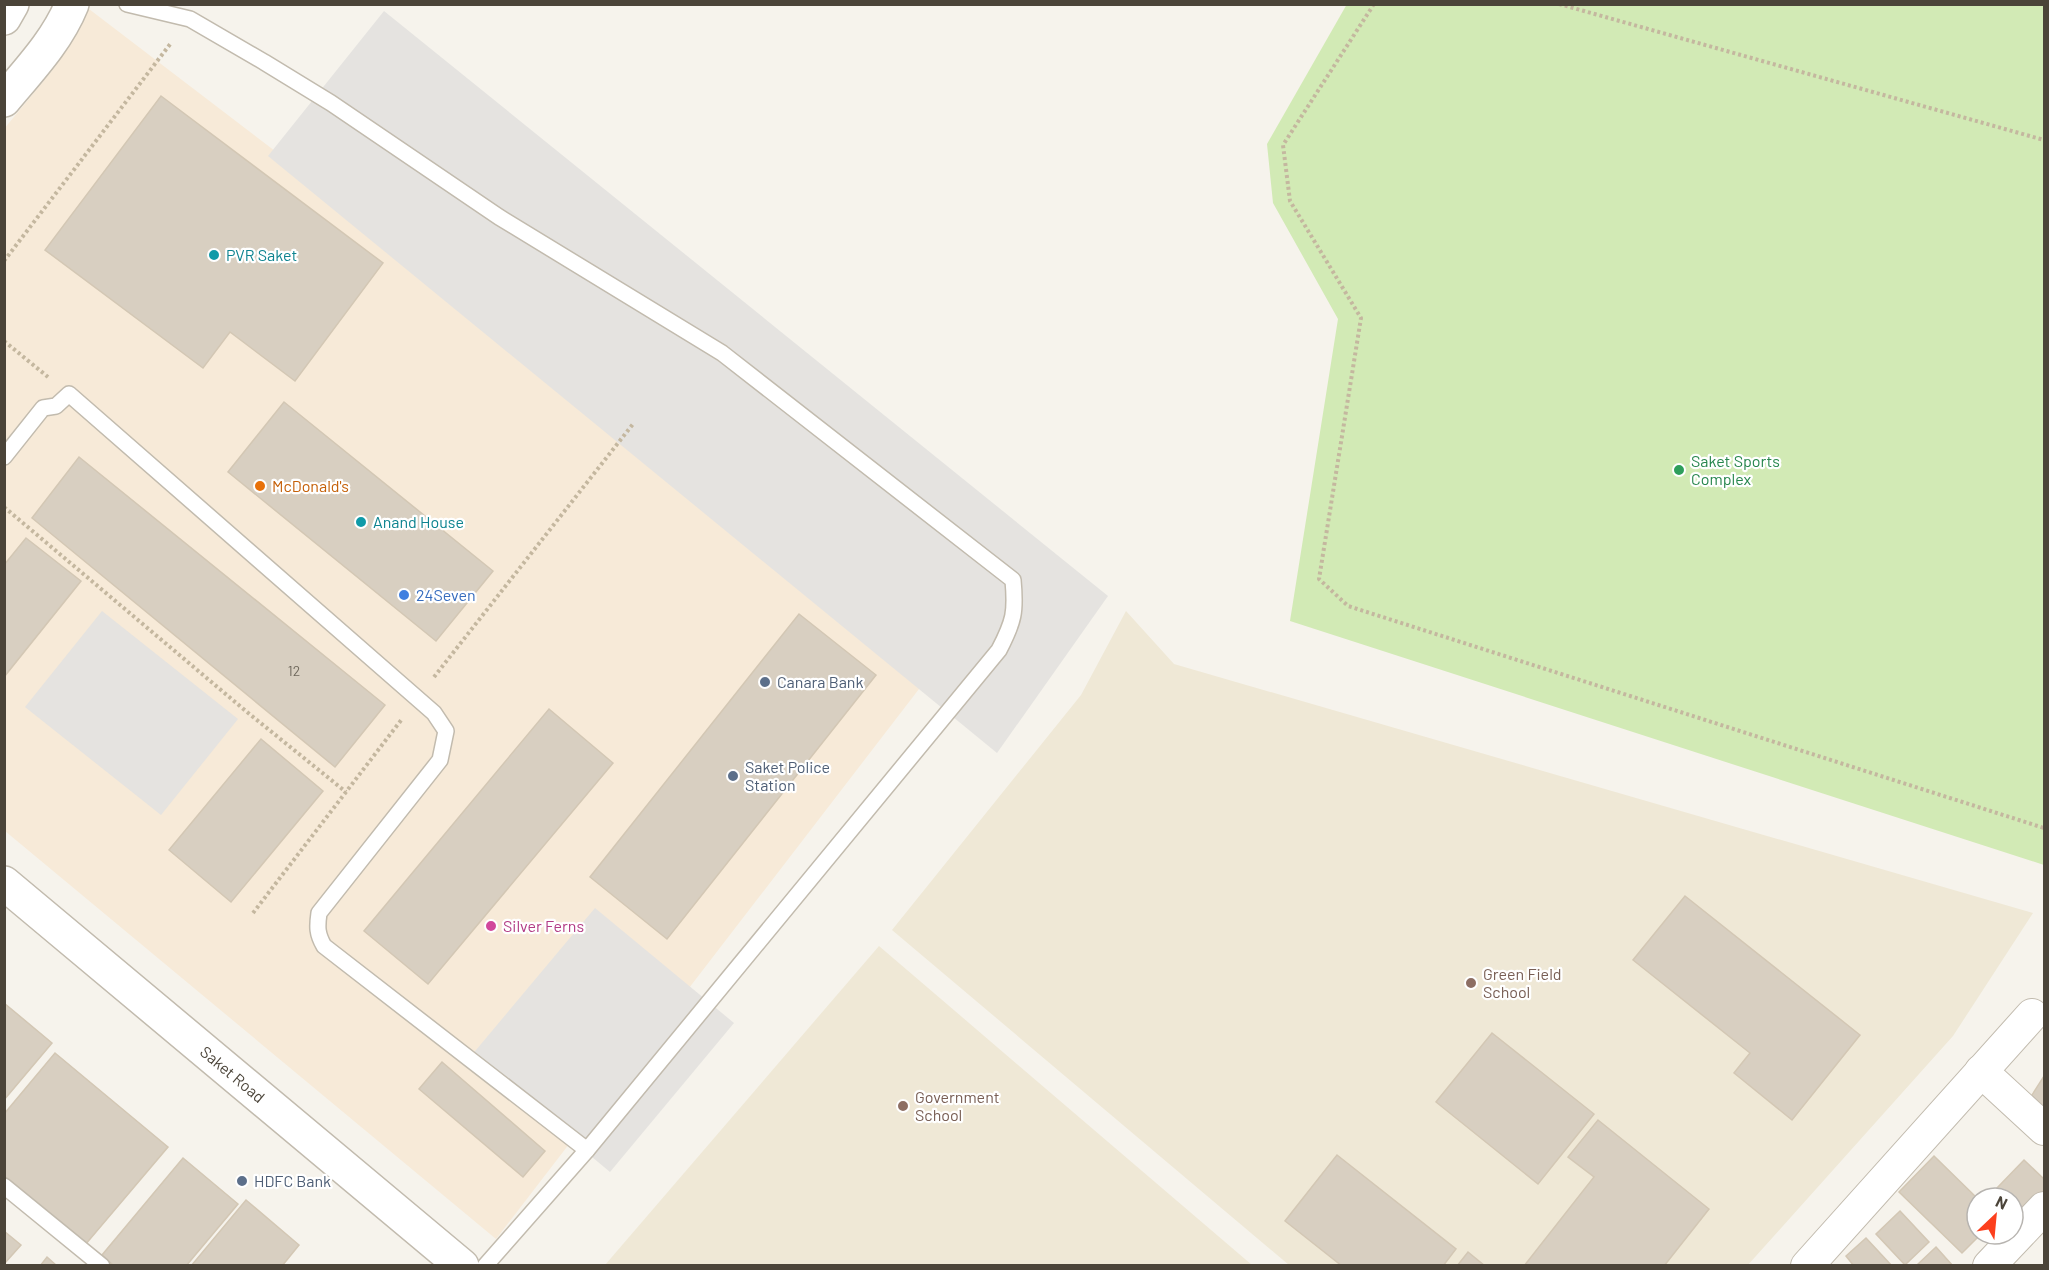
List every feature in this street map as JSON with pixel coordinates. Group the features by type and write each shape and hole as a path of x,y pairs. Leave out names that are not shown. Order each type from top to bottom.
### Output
{"street":[{"path":"4,18 12,4"},
{"path":"4,100 53,40 72,4"},
{"name":"Saket Road","path":"4,883 462,1266"},
{"path":"1808,1266 2032,1015"},
{"path":"1981,1071 2044,1129"},
{"path":"1989,1266 2044,1208"}],"lane":[{"path":"127,4 190,19 331,103 499,217 722,353 1013,580 1016,606 1009,630 999,650 587,1150 485,1266"},
{"path":"4,457 43,408 56,406 69,394 434,713 446,731 440,760 319,913 316,927 319,938 324,946 587,1150"},
{"path":"4,1186 102,1266"}],"path":[{"path":"1374,4 1283,145 1290,201 1361,318 1319,579 1348,606 2044,828"},
{"path":"1558,4 2044,140"},
{"path":"4,261 190,19"},
{"path":"4,341 69,394"},
{"path":"253,913 417,699 633,424"},
{"path":"4,507 247,712 346,792"}],"shaded area":[{"path":"89,9 500,323 929,676 496,1239 5,831 4,129 55,67"},
{"path":"384,11 1108,596 997,753 268,156"},
{"path":"102,611 238,719 161,815 25,707"},
{"name":"Green Field School","path":"1126,611 1174,664 2033,913 1953,1036 1747,1266 1289,1265 892,930 1081,695"},
{"path":"595,908 734,1023 610,1172 471,1056"},
{"name":"Government School","path":"879,946 1252,1265 605,1265"}],"green space":[{"name":"Saket Sports Complex","path":"1347,4 2044,5 2044,865 1290,621 1338,319 1273,203 1267,144"}],"building":[{"path":"161,96 383,263 295,381 230,332 203,368 45,250"},
{"name":"Anand House","path":"284,402 493,571 436,641 228,472"},
{"path":"79,457 385,705 335,767 32,518"},
{"path":"26,538 81,581 4,677 4,565"},
{"name":"Saket Police Station","path":"799,614 876,675 667,939 590,877"},
{"path":"549,709 613,763 428,984 364,931"},
{"path":"261,739 323,791 231,902 169,850"},
{"path":"1685,896 1860,1035 1792,1120 1734,1073 1750,1053 1633,960"},
{"path":"4,1003 52,1043 4,1100"},
{"path":"1492,1033 1594,1114 1538,1184 1436,1102"},
{"path":"55,1053 168,1147 85,1245 4,1176 4,1114"},
{"path":"442,1062 545,1151 523,1177 419,1089"},
{"path":"2044,1076 2044,1120 2025,1106"},
{"path":"1598,1120 1709,1209 1664,1266 1524,1266 1594,1177 1568,1157"},
{"path":"1337,1155 1456,1249 1443,1266 1342,1266 1285,1221"},
{"path":"1934,1156 1965,1186 1965,1246 1969,1246 1962,1253 1899,1192"},
{"path":"183,1158 238,1204 186,1266 114,1266 102,1255"},
{"path":"2024,1160 2044,1179 2044,1208 2030,1222 2025,1217 2025,1186 1999,1186"},
{"path":"246,1200 299,1245 282,1266 191,1266"},
{"path":"1900,1211 1929,1242 1905,1265 1876,1234"},
{"path":"4,1231 21,1245 4,1264"},
{"path":"1866,1238 1892,1266 1854,1266 1846,1256"},
{"path":"1936,1247 1953,1266 1917,1265"},
{"path":"1468,1252 1485,1266 1457,1266"},
{"path":"47,1257 57,1266 40,1266"}],"place":[{"name":"PVR Saket","path":"214,255"},
{"name":"Saket Sports Complex","path":"1679,470"},
{"name":"McDonald's","path":"260,486"},
{"name":"Anand House","path":"361,522"},
{"name":"24Seven","path":"404,595"},
{"name":"Canara Bank","path":"765,682"},
{"name":"Saket Police Station","path":"733,776"},
{"name":"Silver Ferns","path":"491,926"},
{"name":"Green Field School","path":"1471,983"},
{"name":"Government School","path":"903,1106"},
{"name":"HDFC Bank","path":"242,1181"}]}
